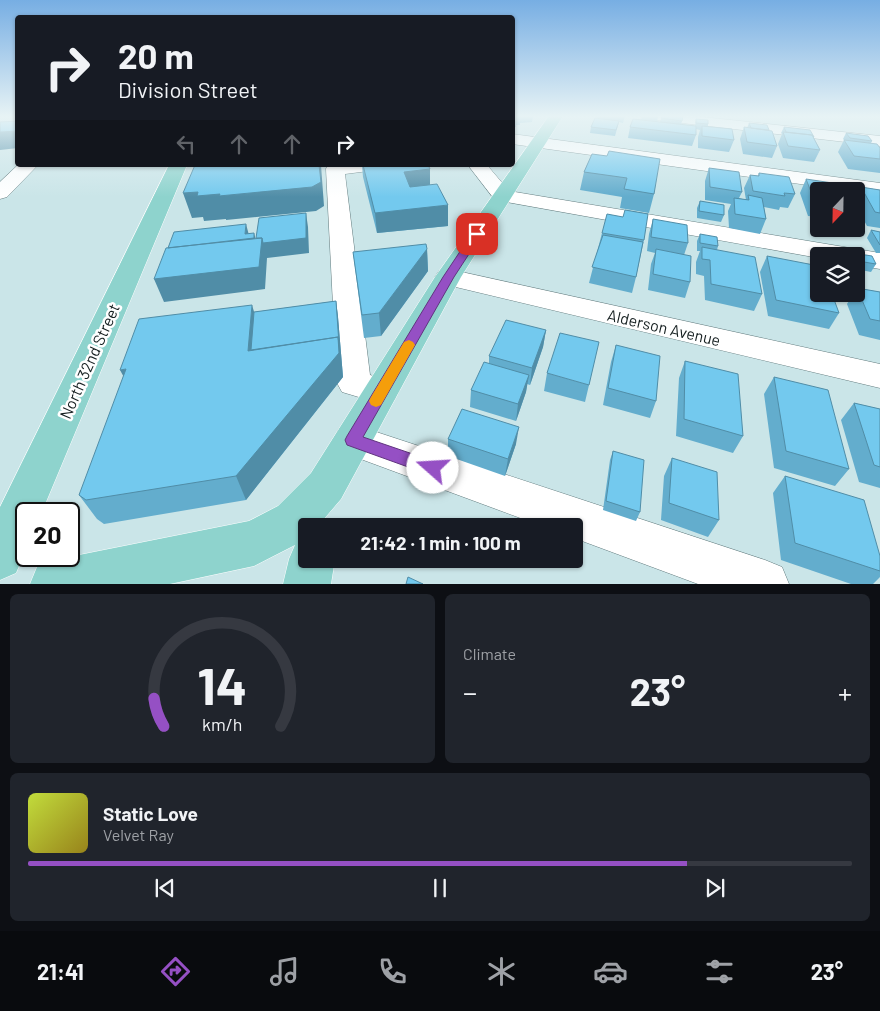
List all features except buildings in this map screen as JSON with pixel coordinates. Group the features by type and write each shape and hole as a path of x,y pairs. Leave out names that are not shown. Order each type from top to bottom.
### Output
{"main road":[{"path":"515,165 524,143"},
{"name":"North 32nd Street","path":"0,557 177,167"},
{"path":"54,584 254,543 322,506 352,440 448,277 502,196 514,167"},
{"path":"307,584 310,568"}],"street":[{"path":"542,143 880,189"},
{"path":"0,192 27,167"},
{"path":"356,167 335,169 354,383 382,391"},
{"path":"479,167 502,196 810,249"},
{"path":"865,259 880,261"},
{"name":"Alderson Avenue","path":"448,277 880,376"},
{"path":"352,440 765,584"}],"slow traffic":[{"path":"376,401 409,345"}],"route":[{"path":"433,468 352,440 448,277 477,234"}]}
